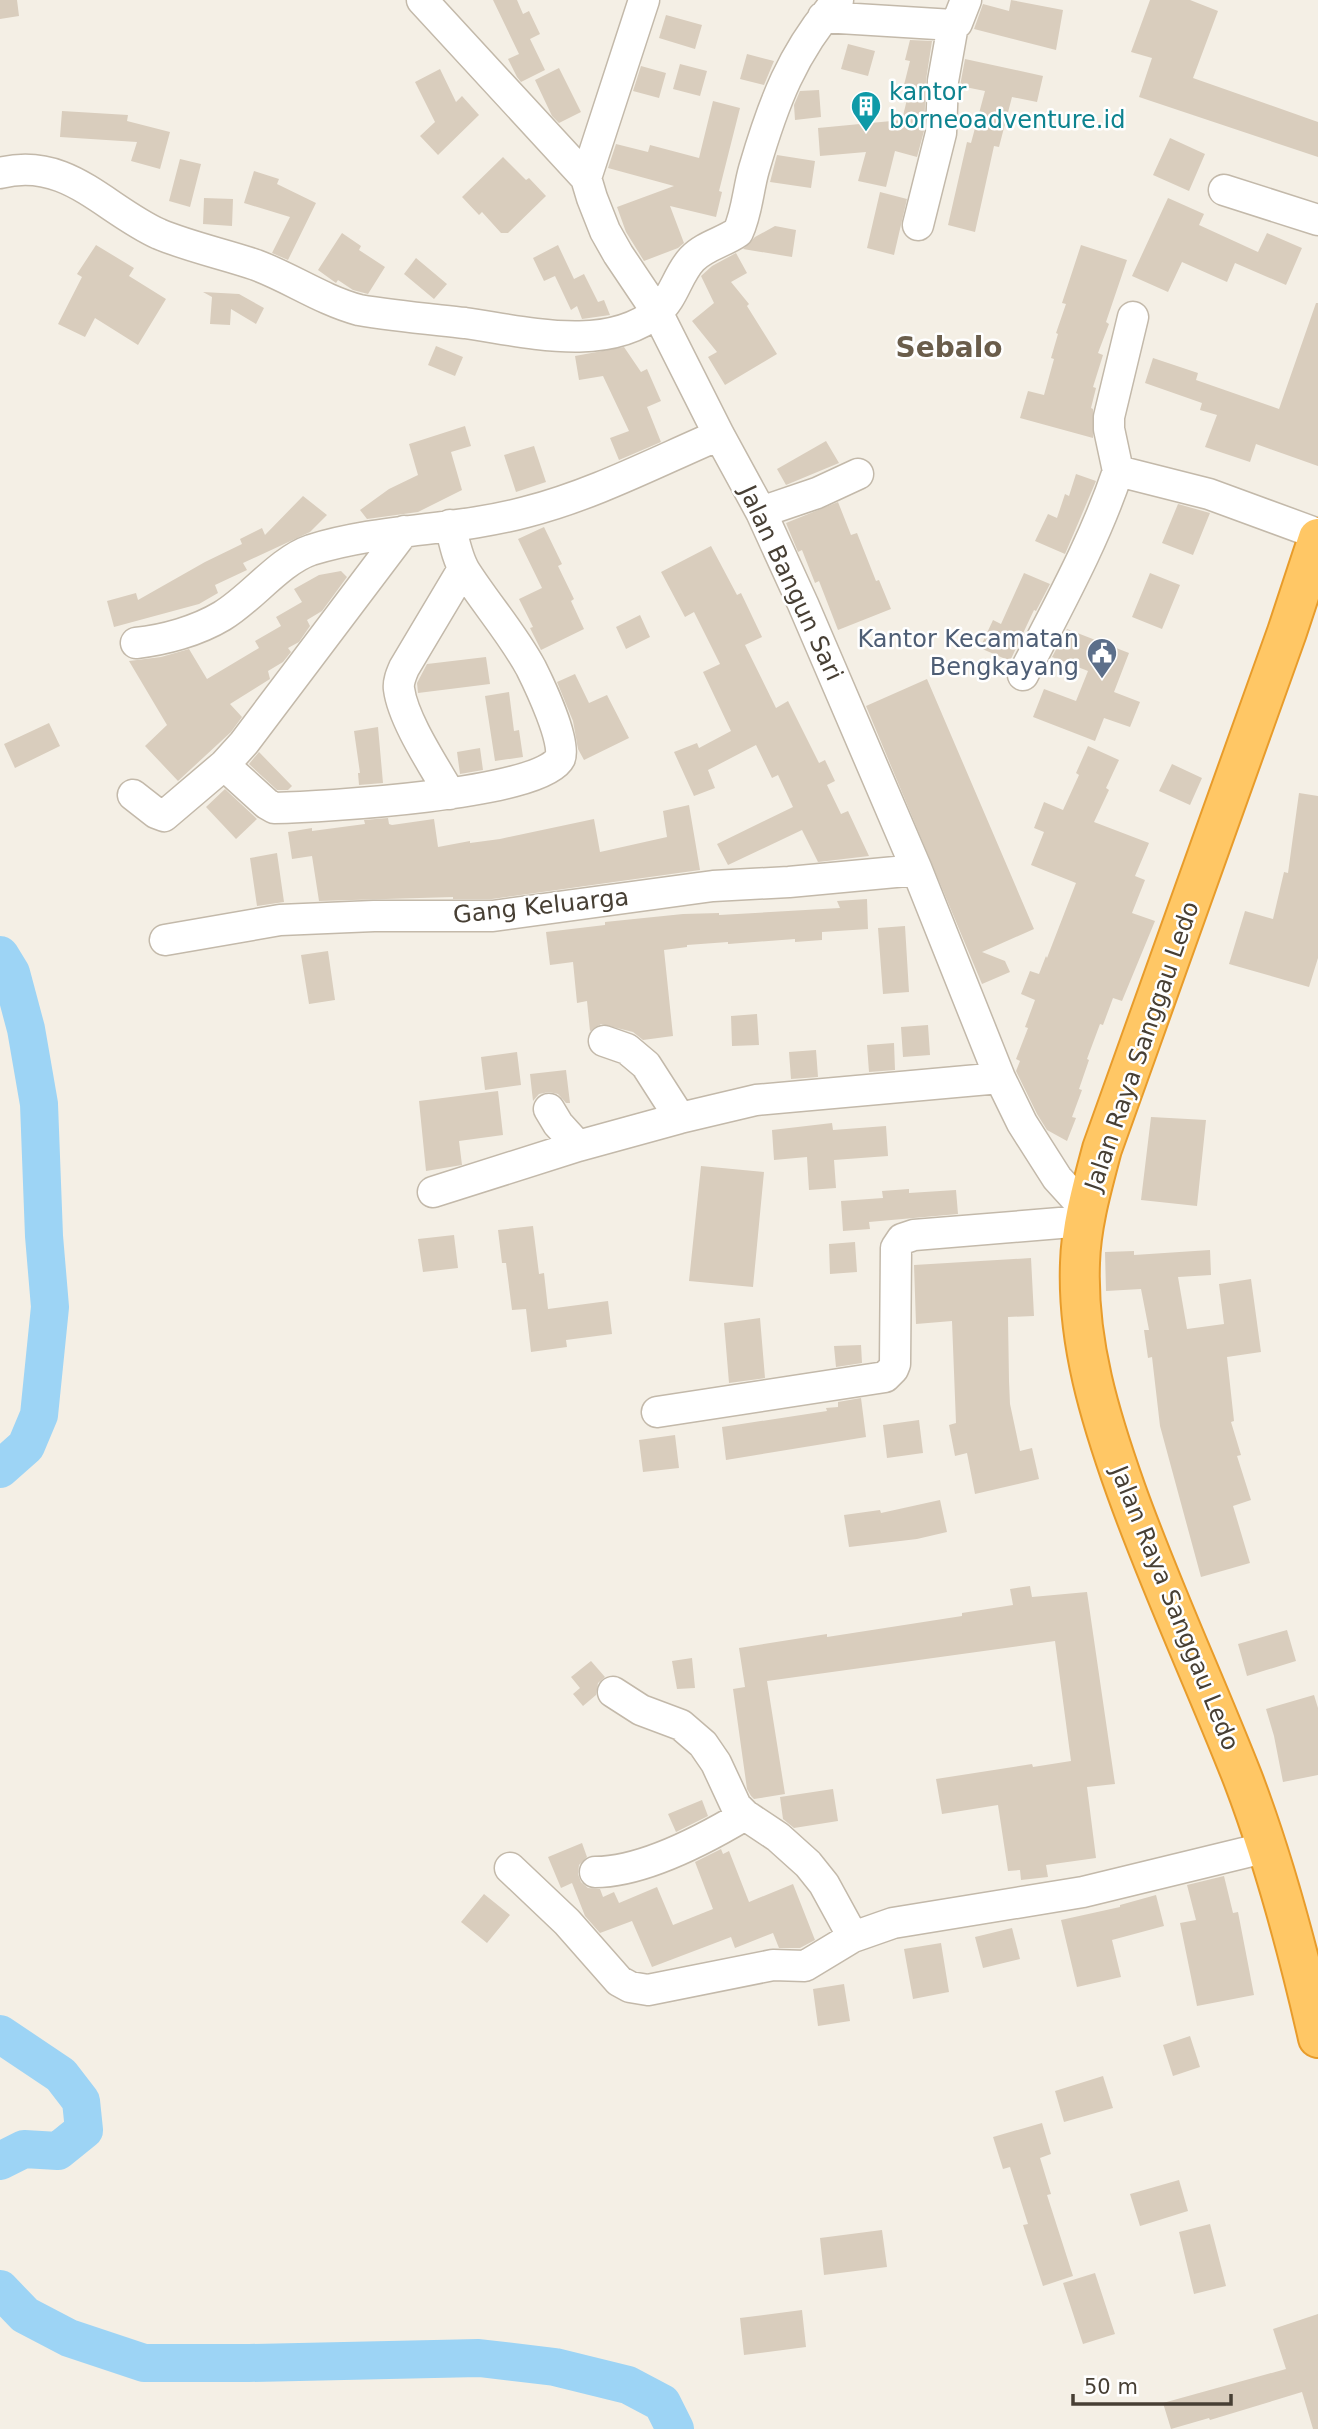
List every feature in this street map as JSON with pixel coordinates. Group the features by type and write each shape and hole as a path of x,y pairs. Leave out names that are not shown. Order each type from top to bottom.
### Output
{"highway":[{"name":"Jalan Raya Sanggau Ledo","path":"1318,536 1287,632 1102,1149 1086,1216 1080,1265 1084,1340 1098,1407 1158,1575 1268,1847 1318,2038"}],"street":[{"name":"Jalan Bangun Sari","path":"422,0 586,178 605,230 657,312 761,512 917,870 1000,1078 1044,1160 1086,1216"},
{"path":"586,178 644,0"},
{"path":"0,173 28,169 60,175 90,190 135,221 158,233 257,266 335,303 359,310 579,337 633,326 657,312 673,293 693,257 738,232 771,113 786,75 830,9 959,13 943,81 941,133 918,226"},
{"path":"1224,190 1318,220"},
{"path":"632,276 679,282"},
{"path":"1023,675 1074,576 1105,509 1118,471 1109,417 1133,317"},
{"path":"136,643 157,641 222,617 306,552 404,531 514,515 583,493 719,435"},
{"path":"1118,471 1209,494 1318,536"},
{"path":"761,512 817,494 858,474"},
{"path":"225,765 274,808 396,801 450,794 515,781 553,766 560,758 561,752 550,709 518,645 463,569 450,526"},
{"path":"132,795 164,816 225,765 404,531"},
{"path":"450,794 410,719 398,686 400,676 463,569"},
{"name":"Gang Keluarga","path":"165,940 280,920 374,916 494,916 713,886 917,870"},
{"path":"604,1041 627,1049 646,1065 680,1118"},
{"path":"433,1192 578,1146 756,1100 1000,1078"},
{"path":"549,1110 578,1146"},
{"path":"657,1412 885,1377 895,1364 896,1248 902,1239 914,1235 1086,1216"},
{"path":"612,1692 640,1710 681,1725 696,1737 710,1753 732,1801 745,1815 778,1837 808,1864 824,1884 852,1937"},
{"path":"595,1872 616,1871 681,1849 745,1815"},
{"path":"510,1868 567,1922 618,1981 648,1990 773,1965 805,1966 852,1937 894,1923 1083,1892 1268,1847"}],"building":[{"path":"0,0 17,0 19,16 0,19"},
{"path":"493,0 517,0 523,14 529,11 540,34 530,39 545,70 521,82 517,77 508,59 519,54"},
{"path":"1011,0 1063,10 1056,50 974,29 983,4 1009,11"},
{"path":"1150,0 1190,0 1218,11 1193,78 1318,122 1318,157 1139,97 1152,58 1131,52"},
{"path":"666,15 702,25 695,49 659,38"},
{"path":"910,40 932,41 926,80 924,131 917,157 895,151 886,187 858,181 866,152 820,156 818,128 902,120 909,91 903,89 910,61 905,60"},
{"path":"848,44 875,51 868,76 841,69"},
{"path":"747,54 774,61 764,85 740,79"},
{"path":"965,59 1043,76 1037,102 1012,97 999,147 994,146 975,232 948,225 967,142 971,143 985,91 960,86"},
{"path":"680,64 707,71 700,96 673,89"},
{"path":"641,66 666,73 659,98 633,91"},
{"path":"559,68 581,112 559,123 552,116 535,80"},
{"path":"440,69 456,102 462,96 479,115 438,155 420,136 435,122 415,82"},
{"path":"819,90 821,117 795,120 794,105 800,91"},
{"path":"713,101 740,108 719,191 722,192 716,217 670,206 684,243 644,261 626,232 617,207 674,186 608,168 616,144 648,152 650,145 699,158"},
{"path":"62,111 128,115 127,121 170,132 160,169 131,161 137,142 60,137"},
{"path":"1170,138 1205,154 1189,191 1153,175"},
{"path":"777,155 815,161 811,188 770,182"},
{"path":"503,157 546,196 508,233 501,233 482,212 479,215 462,197"},
{"path":"180,159 201,164 190,207 169,201"},
{"path":"254,171 279,179 277,184 316,203 288,260 272,253 290,217 244,203"},
{"path":"880,192 907,199 894,255 867,248"},
{"path":"204,198 233,199 232,226 203,224"},
{"path":"1168,198 1204,214 1199,225 1258,252 1267,233 1302,248 1286,285 1235,263 1227,282 1182,262 1168,292 1132,276"},
{"path":"775,226 796,230 792,257 743,249 755,237"},
{"path":"342,233 361,246 359,250 385,267 368,294 353,290 338,280 336,283 318,270"},
{"path":"96,245 134,268 129,276 166,299 138,345 95,318 85,337 58,324 82,277 77,274"},
{"path":"558,245 574,279 584,274 598,302 604,300 610,315 582,319 577,306 571,310 555,276 544,281 533,258"},
{"path":"1081,245 1127,260 1098,353 1103,355 1093,387 1096,388 1091,408 1093,438 1020,418 1028,391 1044,395 1054,359 1051,358 1058,334 1056,333 1066,304 1062,303"},
{"path":"736,253 747,273 731,282 749,304 747,306 777,354 725,385 708,357 717,352 692,321 714,303 701,276 712,266"},
{"path":"416,258 447,284 434,299 404,274"},
{"path":"203,292 239,294 264,308 256,324 231,309 230,325 210,324 212,297"},
{"path":"1316,303 1318,466 1256,444 1250,462 1205,447 1217,415 1200,410 1202,403 1145,383 1153,358 1198,373 1196,380 1279,409"},
{"path":"436,346 463,357 455,376 428,365"},
{"path":"624,347 641,372 647,369 661,401 647,407 661,442 619,460 610,438 629,431 603,376 579,380 575,356"},
{"path":"465,426 471,446 451,452 462,490 418,512 367,519 360,510 389,489 418,475 409,444"},
{"path":"826,441 839,463 786,485 777,469"},
{"path":"534,446 546,482 516,492 504,455"},
{"path":"1076,474 1096,481 1065,554 1035,541 1048,514 1057,518 1065,494 1069,496"},
{"path":"303,496 327,515 310,532 243,563 247,570 215,585 218,593 199,604 114,627 107,601 136,593 138,600 242,544 240,539 262,528 265,535"},
{"path":"838,502 851,535 857,533 876,581 879,580 891,609 838,630 819,581 815,583 802,550 798,552 786,523"},
{"path":"1178,504 1210,513 1193,555 1162,543"},
{"path":"544,527 562,564 558,566 574,599 571,601 584,629 541,650 519,599 542,588 518,539"},
{"path":"711,546 737,595 741,593 762,637 745,645 776,708 788,701 819,763 825,760 835,781 827,785 841,814 848,811 869,856 818,862 802,830 728,865 717,844 793,807 778,775 772,778 756,745 708,770 715,788 694,796 674,752 697,743 699,748 731,731 703,672 720,664 694,612 685,617 661,572"},
{"path":"341,571 347,577 322,611 307,620 310,626 299,642 288,648 291,652 283,662 268,671 270,679 230,704 242,717 231,732 178,781 145,746 167,725 129,661 161,657 189,649 207,679 259,648 255,641 281,626 276,617 302,602 294,589 319,575"},
{"path":"1024,573 1050,584 1036,611 1034,610 1010,661 980,648 993,620 1001,624"},
{"path":"1150,573 1180,585 1162,629 1132,617"},
{"path":"640,615 650,637 626,649 616,627"},
{"name":"Kantor Kecamatan Bengkayang","path":"1067,629 1129,653 1114,692 1140,702 1130,727 1104,718 1095,741 1033,717 1044,689 1076,701 1088,671 1052,657"},
{"path":"486,657 490,684 418,693 417,683 427,664"},
{"path":"575,674 589,703 607,695 629,738 584,760 578,749 573,721 557,682"},
{"path":"927,679 1034,929 982,952 1005,961 1010,972 982,984 866,706"},
{"path":"509,692 514,731 519,730 523,757 495,761 485,696"},
{"path":"49,723 60,746 15,768 4,744"},
{"path":"378,727 383,783 359,785 360,773 354,731"},
{"path":"1088,746 1119,760 1094,822 1149,843 1135,876 1145,880 1132,913 1155,921 1122,1001 1113,998 1103,1025 1100,1024 1087,1059 1089,1060 1079,1089 1082,1090 1072,1117 1076,1118 1067,1141 1047,1130 1037,1114 1016,1071 1020,1061 1016,1059 1035,1000 1021,994 1030,971 1039,974 1046,956 1047,958 1076,883 1031,865 1044,832 1034,828 1044,802 1063,810 1079,775 1076,773"},
{"path":"480,748 483,770 460,774 457,752"},
{"path":"259,752 292,786 288,790 277,790 249,764"},
{"path":"1172,764 1202,778 1190,805 1159,791"},
{"path":"225,789 257,819 236,839 206,807"},
{"path":"1299,793 1318,796 1318,958 1309,987 1229,964 1245,911 1273,919 1284,872 1288,873"},
{"path":"689,805 700,870 492,899 453,897 319,901 312,856 292,859 288,832 365,824 364,820 388,818 389,824 392,825 434,819 438,847 500,839 594,819 600,852 667,837 663,811"},
{"path":"277,853 284,902 257,906 250,858"},
{"path":"867,899 868,929 822,932 822,940 728,942 687,945 664,950 673,1036 643,1040 633,1032 601,1024 590,1031 587,1001 577,1003 573,962 550,965 546,932 605,925 605,922 683,914 719,915 840,908 837,901"},
{"path":"905,926 909,992 883,994 878,928"},
{"path":"328,951 335,1000 309,1004 301,955"},
{"path":"757,1014 759,1045 732,1046 731,1016"},
{"path":"928,1025 930,1055 903,1057 901,1027"},
{"path":"894,1043 895,1070 869,1072 867,1045"},
{"path":"816,1050 818,1077 791,1079 789,1052"},
{"path":"517,1052 521,1085 485,1090 481,1057"},
{"path":"566,1070 570,1103 566,1103 558,1094 549,1092 539,1094 533,1101 530,1074"},
{"path":"498,1091 503,1135 459,1141 462,1165 426,1171 419,1101"},
{"path":"1151,1117 1206,1120 1197,1206 1141,1200"},
{"path":"832,1123 833,1130 886,1126 888,1156 834,1160 836,1188 809,1190 807,1157 774,1160 772,1130"},
{"path":"701,1166 764,1172 753,1287 689,1281"},
{"path":"909,1189 909,1193 956,1190 958,1214 869,1222 870,1229 843,1231 841,1201 883,1198 882,1191"},
{"path":"533,1226 539,1274 544,1273 548,1309 608,1301 612,1334 566,1340 567,1347 531,1352 526,1309 512,1310 506,1263 502,1263 498,1230"},
{"path":"454,1235 458,1268 423,1272 418,1239"},
{"path":"855,1242 857,1272 830,1274 829,1244"},
{"path":"1210,1250 1211,1275 1178,1277 1187,1329 1224,1324 1219,1284 1251,1279 1261,1352 1227,1357 1234,1421 1231,1422 1241,1455 1237,1456 1251,1500 1233,1506 1250,1563 1201,1577 1160,1426 1152,1357 1148,1358 1144,1330 1149,1330 1141,1289 1106,1291 1105,1252 1134,1251 1134,1255"},
{"path":"1031,1258 1034,1316 1008,1317 1009,1381 1010,1404 1020,1451 1032,1448 1039,1479 975,1494 967,1453 955,1456 949,1425 956,1423 952,1321 916,1324 914,1265"},
{"path":"760,1318 765,1378 729,1383 724,1323"},
{"path":"861,1345 862,1363 836,1367 834,1346"},
{"path":"861,1398 866,1437 726,1460 722,1427 827,1411 826,1408 838,1407 838,1402"},
{"path":"919,1420 923,1453 887,1458 883,1425"},
{"path":"675,1435 679,1468 643,1472 639,1440"},
{"path":"940,1500 947,1532 917,1539 849,1547 844,1515 880,1510 881,1513"},
{"path":"1030,1586 1032,1597 1087,1592 1115,1784 1087,1787 1096,1858 1046,1865 1048,1877 1021,1880 1020,1870 1008,1871 998,1805 942,1814 936,1779 1032,1764 1033,1767 1071,1761 1055,1641 767,1681 785,1794 754,1799 751,1796 747,1789 733,1689 745,1687 739,1648 962,1616 962,1613 1013,1605 1010,1589"},
{"path":"1287,1630 1296,1661 1247,1676 1238,1644"},
{"path":"692,1658 695,1688 677,1689 672,1661"},
{"path":"591,1661 605,1677 598,1683 596,1695 583,1706 573,1694 580,1688 571,1677"},
{"path":"1314,1695 1318,1708 1318,1775 1283,1782 1266,1709"},
{"path":"833,1789 838,1821 794,1828 783,1819 780,1797"},
{"path":"702,1800 708,1816 676,1832 668,1814"},
{"path":"582,1843 587,1857 579,1865 581,1882 588,1888 600,1889 603,1897 614,1892 619,1903 657,1887 673,1925 713,1909 695,1862 721,1849 723,1854 729,1851 749,1902 793,1884 815,1940 800,1948 779,1948 773,1933 735,1948 731,1937 652,1967 632,1921 600,1933 585,1916 572,1883 561,1888 548,1857"},
{"path":"1224,1876 1233,1913 1238,1912 1254,1995 1197,2006 1180,1923 1196,1920 1187,1885"},
{"path":"484,1894 510,1915 487,1943 461,1922"},
{"path":"1156,1895 1164,1926 1112,1940 1121,1977 1077,1987 1061,1920 1120,1907"},
{"path":"1012,1928 1020,1959 983,1968 975,1937"},
{"path":"941,1943 949,1992 913,1999 904,1949"},
{"path":"844,1984 850,2021 818,2026 813,1989"},
{"path":"1190,2036 1200,2067 1173,2076 1163,2045"},
{"path":"1103,2076 1113,2108 1064,2122 1055,2091"},
{"path":"1042,2123 1051,2154 1040,2158 1051,2194 1047,2195 1073,2276 1043,2286 1023,2225 1028,2224 1010,2167 1003,2169 993,2137"},
{"path":"1179,2180 1188,2211 1140,2226 1130,2194"},
{"path":"1210,2224 1226,2286 1194,2294 1179,2232"},
{"path":"882,2230 887,2267 824,2275 820,2238"},
{"path":"1095,2273 1115,2334 1083,2344 1063,2283"},
{"path":"802,2310 806,2347 744,2355 740,2318"},
{"path":"1318,2314 1318,2429 1313,2429 1302,2392 1171,2429 1163,2403 1286,2369 1273,2329"}],"waterway":[{"path":"0,955 11,973 26,1029 39,1104 44,1236 50,1307 39,1415 26,1446 0,1469"},
{"path":"0,2034 61,2075 81,2101 84,2130 58,2151 24,2149 0,2161"},
{"path":"0,2289 25,2315 69,2338 144,2363 479,2358 555,2367 628,2385 662,2403 675,2429"}],"place":[{"name":"kantor borneoadventure.id","path":"866,133"},
{"name":"Kantor Kecamatan Bengkayang","path":"1102,680"}],"district":[{"name":"Sebalo","path":"949,347"}]}
